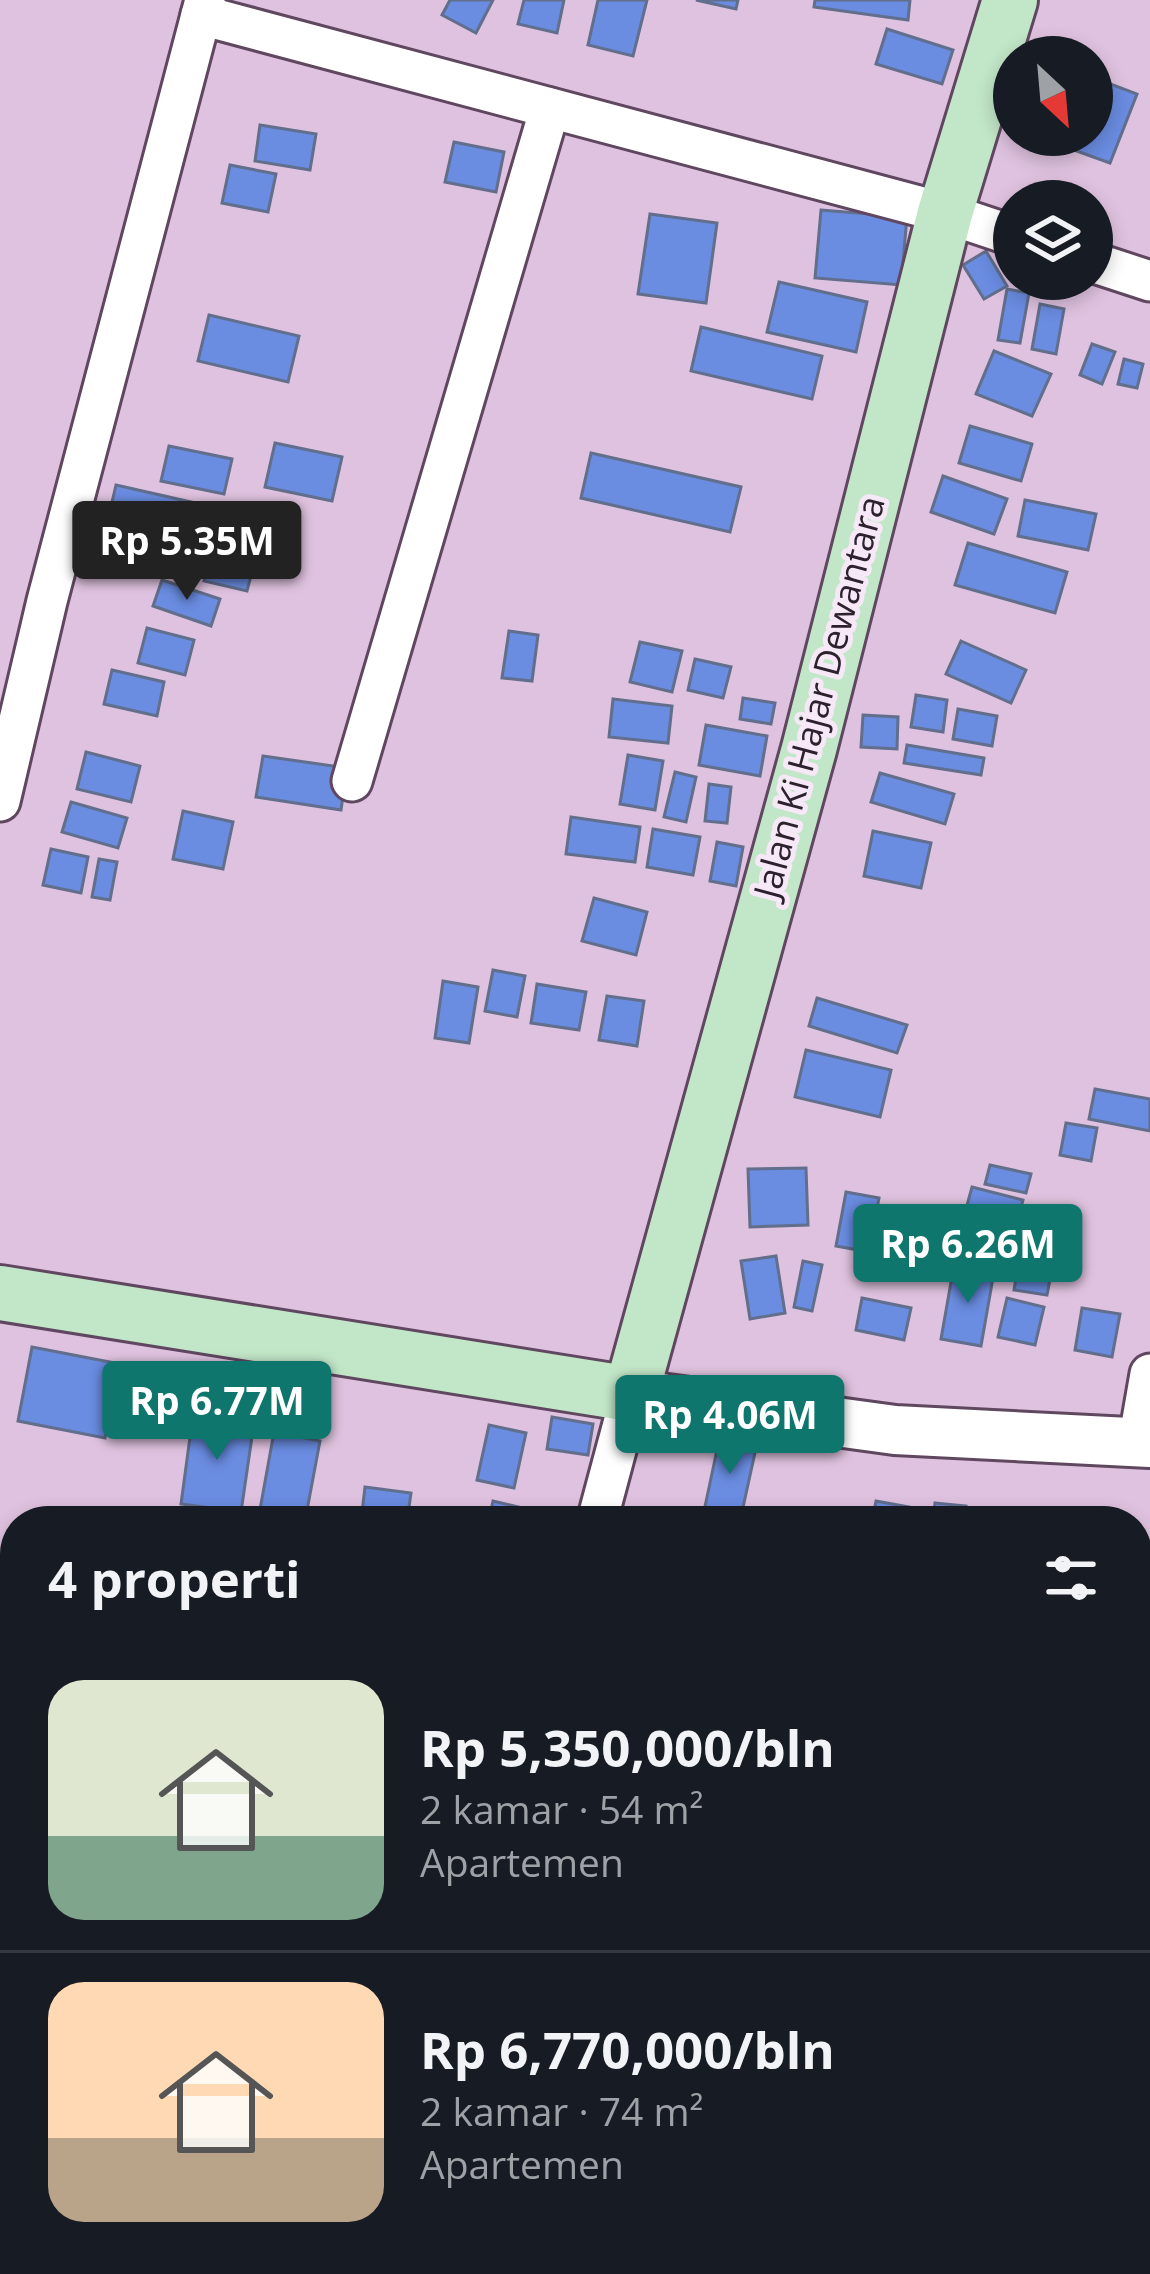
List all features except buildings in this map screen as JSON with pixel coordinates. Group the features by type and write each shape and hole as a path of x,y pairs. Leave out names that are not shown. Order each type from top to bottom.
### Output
{"main road":[{"name":"Jalan Ki Hajar Dewantara","path":"632,1394 808,749 945,213 1010,0"},
{"path":"0,1293 632,1394"}],"street":[{"path":"0,801 52,579 203,7 993,229"},
{"path":"352,781 550,108"},
{"path":"1113,269 1150,281"},
{"path":"601,1506 632,1394 895,1430 1144,1443 1150,1374"}]}
